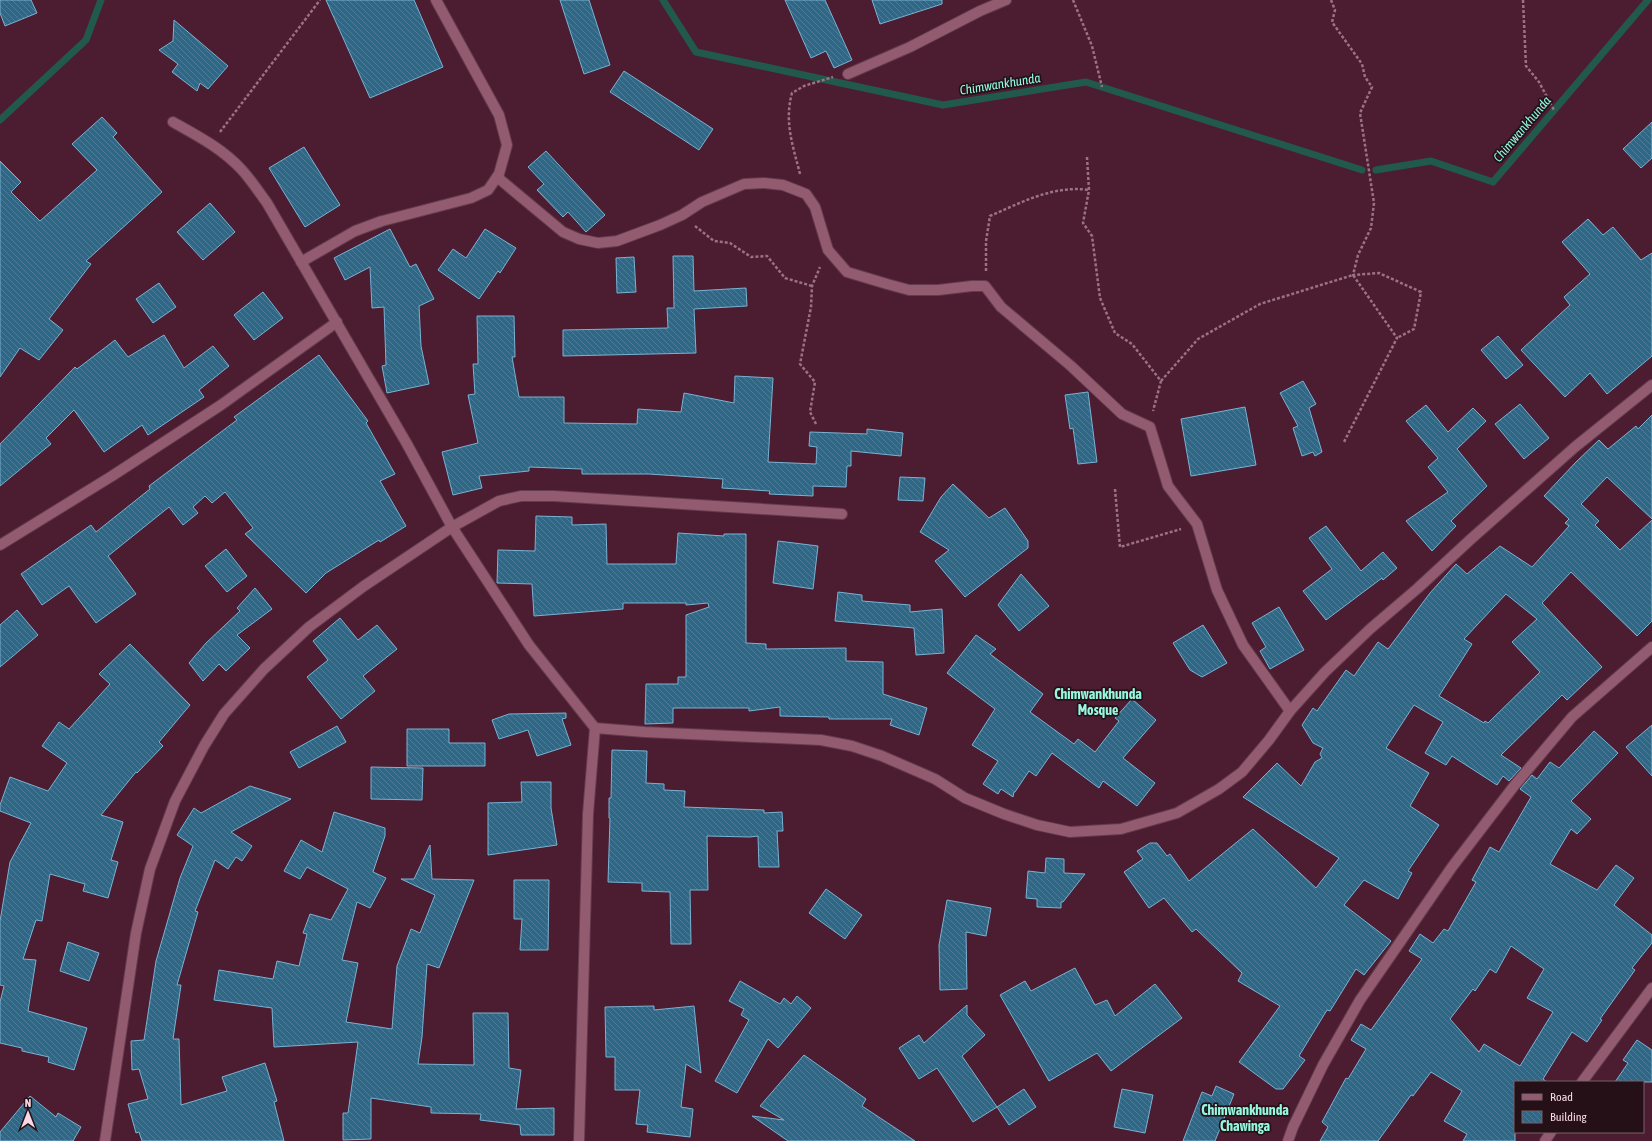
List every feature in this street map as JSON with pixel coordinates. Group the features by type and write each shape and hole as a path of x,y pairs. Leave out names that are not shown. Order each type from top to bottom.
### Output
{"street":[{"path":"301,262 355,231 471,198 488,190 497,177 507,145 499,115 436,0"},
{"path":"848,74 1006,0"},
{"path":"173,122 211,144 242,170 263,197 403,437 452,527 529,645 595,728 588,814 579,1141"},
{"path":"497,177 563,232 579,240 598,243 617,241 682,215 702,202 744,184 764,183 783,185 806,194 815,207 828,250 847,272 909,290 938,290 985,286 1001,307 1071,366 1122,414 1150,428 1168,486 1197,524 1217,590 1243,645 1290,711"},
{"path":"0,545 112,476 221,405 337,322"},
{"path":"595,728 645,732 821,740 852,746 882,756 935,779 965,798 1004,814 1037,825 1070,832 1121,829 1177,812 1219,789 1242,772 1269,740 1290,711 1325,672 1370,629 1418,588 1575,447 1652,385"},
{"path":"105,1141 136,933 150,869 175,801 204,746 224,714 264,669 309,627 364,586 452,527 499,502 520,496 554,496 842,514"},
{"path":"1288,1141 1323,1066 1360,1000 1452,866 1514,786 1572,717 1652,647"},
{"path":"1583,1081 1652,988"}],"path":[{"path":"211,144 320,0"},
{"path":"1073,0 1092,46 1102,87"},
{"path":"1331,0 1335,10 1332,22 1362,64 1365,77 1372,87 1360,113 1374,203 1371,228 1358,255 1353,275 1397,338"},
{"path":"1523,0 1526,66 1539,82 1554,110"},
{"path":"806,194 789,131 789,105 792,93 804,86 825,79"},
{"path":"1087,157 1089,190 1083,223 1092,236 1100,298 1115,334 1132,344 1161,381"},
{"path":"985,286 986,241 990,216 1035,196 1074,188 1089,190"},
{"path":"682,215 714,241 730,243 751,257 767,256 786,278 812,286"},
{"path":"816,424 810,412 815,382 800,364 811,307 812,286 828,250"},
{"path":"1150,428 1161,381 1198,339 1260,304 1353,275 1379,273 1421,292 1414,329 1397,338 1344,442"},
{"path":"1115,489 1120,547 1197,524"}],"building":[{"path":"0,0 31,0 37,13 5,26 0,13"},
{"path":"326,0 414,0 443,67 370,98"},
{"path":"560,0 589,0 610,65 584,74"},
{"path":"785,0 825,0 852,60 834,68 826,51 811,58"},
{"path":"872,0 942,0 942,4 880,24"},
{"path":"174,20 228,66 208,89 200,83 197,91 172,72 178,64 159,50 173,41"},
{"path":"624,71 713,129 699,150 610,92"},
{"path":"102,117 117,133 113,137 162,192 86,261 91,264 49,319 63,330 39,360 20,348 0,377 0,161 21,182 11,192 40,221 97,170 72,144"},
{"path":"1652,122 1652,158 1641,168 1623,149"},
{"path":"304,147 340,205 305,227 269,168"},
{"path":"546,151 605,215 586,232 568,212 563,217 537,190 544,184 528,167"},
{"path":"210,203 235,232 203,260 177,232"},
{"path":"1588,219 1603,235 1613,227 1641,260 1652,253 1652,356 1607,394 1590,373 1565,397 1521,350 1570,305 1564,297 1590,274 1562,242"},
{"path":"390,229 410,267 416,264 434,299 419,306 421,346 429,384 387,393 382,366 386,365 384,307 372,308 370,267 345,280 334,258"},
{"path":"485,229 516,248 500,273 498,271 479,299 438,270 453,249 466,258"},
{"path":"673,256 693,256 694,291 746,288 747,306 694,309 696,353 563,356 563,330 668,328 667,308 674,308"},
{"path":"634,257 636,292 617,293 616,258"},
{"path":"159,283 176,307 153,323 136,299"},
{"path":"263,292 283,318 254,340 234,315"},
{"path":"477,316 514,316 515,357 512,357 519,397 564,397 564,423 637,424 638,409 681,412 684,393 734,403 735,376 773,378 768,462 816,464 817,447 809,446 810,432 867,434 867,429 903,433 901,456 851,451 851,466 847,466 846,487 813,486 813,496 769,494 770,491 722,488 723,479 649,474 582,474 582,469 529,467 529,471 479,476 482,488 453,495 442,452 478,443 468,395 475,394 473,364 478,364"},
{"path":"164,335 184,368 213,346 229,366 199,390 204,397 148,435 142,425 104,452 74,410 46,438 51,444 0,486 0,444 75,367 77,369 115,340 128,357"},
{"path":"1498,336 1523,365 1506,379 1481,350"},
{"path":"319,355 368,421 366,423 395,474 380,481 406,526 380,542 379,540 326,573 306,593 245,534 253,528 225,492 212,503 205,496 193,507 198,513 183,525 169,507 108,556 136,594 96,623 69,586 42,605 21,574 91,525 96,532 150,489 149,486 237,420 234,417"},
{"path":"1303,381 1316,404 1309,408 1322,452 1315,456 1313,452 1302,456 1293,428 1298,426 1280,393"},
{"path":"1088,392 1097,462 1078,464 1073,428 1070,429 1065,395"},
{"path":"1520,404 1549,438 1524,459 1495,424"},
{"path":"1426,405 1448,432 1473,408 1486,421 1457,449 1487,486 1451,521 1456,526 1432,551 1406,521 1448,492 1428,467 1438,458 1406,421"},
{"path":"1245,407 1256,465 1191,476 1181,419"},
{"path":"1652,415 1652,519 1607,477 1581,504 1599,521 1595,525 1620,550 1652,520 1652,621 1637,636 1571,572 1542,603 1602,667 1567,700 1562,695 1501,755 1521,768 1509,781 1503,776 1497,785 1452,756 1446,765 1425,753 1443,722 1414,705 1386,748 1429,773 1410,806 1439,825 1408,871 1412,873 1398,899 1364,880 1344,905 1391,941 1364,975 1356,969 1330,1011 1327,1010 1299,1056 1305,1060 1283,1089 1276,1089 1239,1062 1280,1006 1238,981 1242,973 1196,929 1192,932 1164,898 1149,908 1124,872 1143,859 1137,851 1150,843 1157,843 1167,856 1170,854 1189,881 1253,829 1316,888 1339,858 1243,797 1277,763 1301,786 1315,762 1322,758 1320,754 1323,748 1313,743 1302,725 1313,708 1317,711 1346,670 1354,676 1378,642 1388,649 1430,593 1456,564 1467,574 1500,546 1532,567 1569,526 1565,523 1569,519 1544,496 1599,440 1608,449 1636,426 1638,429","holes":["1506,594 1537,619 1512,642 1540,672 1488,723 1485,721 1484,723 1439,696 1472,644 1464,639"]},
{"path":"900,477 925,478 923,501 898,500"},
{"path":"953,484 989,518 1005,508 1028,541 1028,548 965,597 935,561 949,550 920,532 941,497"},
{"path":"536,516 572,517 572,525 606,524 607,564 676,564 678,533 724,536 724,534 746,534 746,643 766,644 766,649 846,648 846,661 883,662 883,694 927,708 919,735 890,725 892,719 829,719 829,717 780,716 780,707 749,711 749,708 673,708 673,723 645,724 646,684 678,684 678,677 686,677 686,615 709,607 708,603 686,605 686,603 623,603 623,609 534,616 532,584 497,583 498,550 535,551"},
{"path":"1326,526 1361,571 1383,552 1397,568 1383,580 1382,578 1326,620 1303,591 1332,569 1309,538"},
{"path":"778,541 818,546 813,589 773,583"},
{"path":"226,549 247,576 227,592 205,566"},
{"path":"1021,574 1049,606 1019,631 998,605"},
{"path":"255,588 272,609 237,635 250,648 226,671 219,664 203,681 189,663 206,643 240,611 237,608"},
{"path":"838,592 862,595 862,601 910,605 910,612 942,609 944,653 916,655 914,628 835,621"},
{"path":"1279,607 1304,650 1270,669 1260,651 1266,647 1252,623"},
{"path":"17,610 38,635 0,667 0,625"},
{"path":"340,618 358,640 377,625 397,649 363,676 375,691 341,719 307,677 328,660 313,641"},
{"path":"1203,625 1227,663 1202,677 1190,670 1173,643"},
{"path":"976,635 996,649 990,654 1043,694 1030,712 1074,744 1078,739 1095,752 1119,721 1115,718 1132,699 1156,720 1123,758 1155,783 1137,806 1103,781 1099,788 1052,753 1036,776 1029,771 1014,792 1013,797 1001,789 998,794 983,784 998,761 972,745 995,709 947,673"},
{"path":"130,644 190,705 159,742 163,746 137,773 136,772 101,815 123,822 111,860 118,862 108,898 83,891 85,884 50,874 42,921 36,920 23,959 36,960 28,1011 87,1028 74,1070 48,1062 49,1057 22,1051 22,1048 0,1043 0,1002 4,986 0,985 0,921 10,862 31,823 0,811 0,805 10,777 48,791 67,763 42,746 59,722 69,729 110,684 99,674"},
{"path":"566,713 566,718 562,719 571,745 537,756 528,730 499,739 492,720 509,714"},
{"path":"1652,725 1652,776 1626,747"},
{"path":"337,726 346,742 299,768 290,752"},
{"path":"407,729 449,729 449,743 485,743 485,766 407,766"},
{"path":"1594,731 1618,753 1571,801 1591,819 1577,834 1571,829 1550,864 1597,890 1616,865 1634,878 1614,905 1652,935 1652,943 1632,968 1635,970 1600,1019 1602,1020 1587,1042 1572,1032 1543,1079 1546,1081 1514,1081 1515,1141 1463,1141 1467,1134 1444,1121 1462,1091 1431,1072 1413,1096 1411,1095 1378,1141 1320,1141 1328,1127 1322,1122 1346,1078 1348,1079 1366,1049 1351,1040 1361,1024 1371,1030 1422,959 1409,951 1420,934 1433,943 1444,929 1448,931 1476,882 1472,880 1490,847 1499,852 1531,797 1520,789 1532,775 1537,779 1550,762 1559,768","holes":["1511,946 1544,969 1527,998 1553,1012 1520,1066 1484,1044 1479,1052 1450,1019 1473,989 1475,991 1490,969 1496,973"]},
{"path":"612,750 647,751 646,783 664,784 664,790 685,791 684,807 764,810 764,813 782,812 783,831 777,831 779,867 759,867 758,836 707,836 708,890 690,890 691,944 671,944 670,892 642,891 642,883 608,882 610,818 609,798 611,798"},
{"path":"371,767 423,768 422,800 371,799"},
{"path":"521,782 551,782 551,808 557,845 488,855 488,803 522,802"},
{"path":"250,786 291,799 231,832 252,846 242,861 236,857 228,869 215,860 195,911 198,912 177,985 181,985 173,1039 179,1039 181,1105 227,1091 222,1077 265,1063 277,1101 274,1102 284,1141 142,1141 139,1132 136,1133 128,1104 148,1099 139,1069 132,1070 131,1041 144,1040 156,961 180,878 193,846 177,835 194,808 201,813"},
{"path":"334,812 385,828 385,836 373,872 386,878 370,908 357,902 342,960 358,963 346,1022 392,1029 397,966 411,929 420,933 435,895 401,879 414,879 430,845 432,879 474,880 439,968 427,964 422,1037 418,1064 474,1065 473,1013 508,1013 509,1068 521,1070 516,1109 554,1108 554,1135 521,1135 520,1125 480,1120 481,1114 431,1113 431,1107 371,1098 371,1139 343,1140 343,1113 348,1113 358,1042 274,1047 272,1008 214,1000 219,970 273,979 277,961 299,966 307,934 303,933 310,914 331,920 348,889 307,867 300,879 284,871 301,840 322,852"},
{"path":"1046,858 1064,859 1064,873 1085,874 1063,902 1061,902 1061,908 1037,907 1037,899 1026,898 1028,871 1045,873"},
{"path":"514,880 549,880 548,950 520,950 522,919 514,919"},
{"path":"826,889 862,915 845,939 809,913"},
{"path":"947,900 991,908 986,936 966,932 967,989 940,990 939,945"},
{"path":"68,942 99,953 89,981 60,971"},
{"path":"1075,968 1095,1005 1107,1000 1115,1016 1155,984 1182,1018 1111,1071 1097,1053 1049,1081 1000,995 1025,981 1031,991"},
{"path":"740,981 780,1004 784,998 791,1004 797,996 811,1008 778,1048 768,1039 737,1093 715,1081 749,1020 741,1015 744,1009 729,1001"},
{"path":"967,1005 967,1015 985,1035 962,1056 997,1107 973,1122 937,1068 919,1079 899,1048 919,1035 924,1043"},
{"path":"654,1006 654,1010 694,1006 701,1073 686,1064 681,1107 693,1109 690,1137 647,1132 648,1125 636,1124 640,1090 615,1090 615,1057 606,1057 605,1007"},
{"path":"1637,1040 1652,1050 1652,1082 1616,1081 1628,1063 1623,1060"},
{"path":"804,1055 866,1099 862,1106 915,1141 788,1141 752,1116 784,1120 760,1106"},
{"path":"1216,1086 1234,1094 1215,1141 1183,1141 1202,1092 1212,1096"},
{"path":"1024,1089 1036,1107 1009,1125 997,1107"},
{"path":"1122,1089 1153,1095 1145,1133 1114,1127"},
{"path":"30,1096 56,1117 58,1113 81,1127 73,1141 0,1141 0,1132"}],"waterway":[{"name":"Chimwankhunda","path":"0,120 86,40 101,0"},
{"name":"Chimwankhunda","path":"663,0 696,52 943,105 1086,82 1362,170"},
{"name":"Chimwankhunda","path":"1376,170 1431,161 1493,182 1648,0"}],"district":[{"name":"Chimwankhunda Mosque","path":"1098,702"},
{"name":"Chimwankhunda Chawinga","path":"1245,1118"}]}
